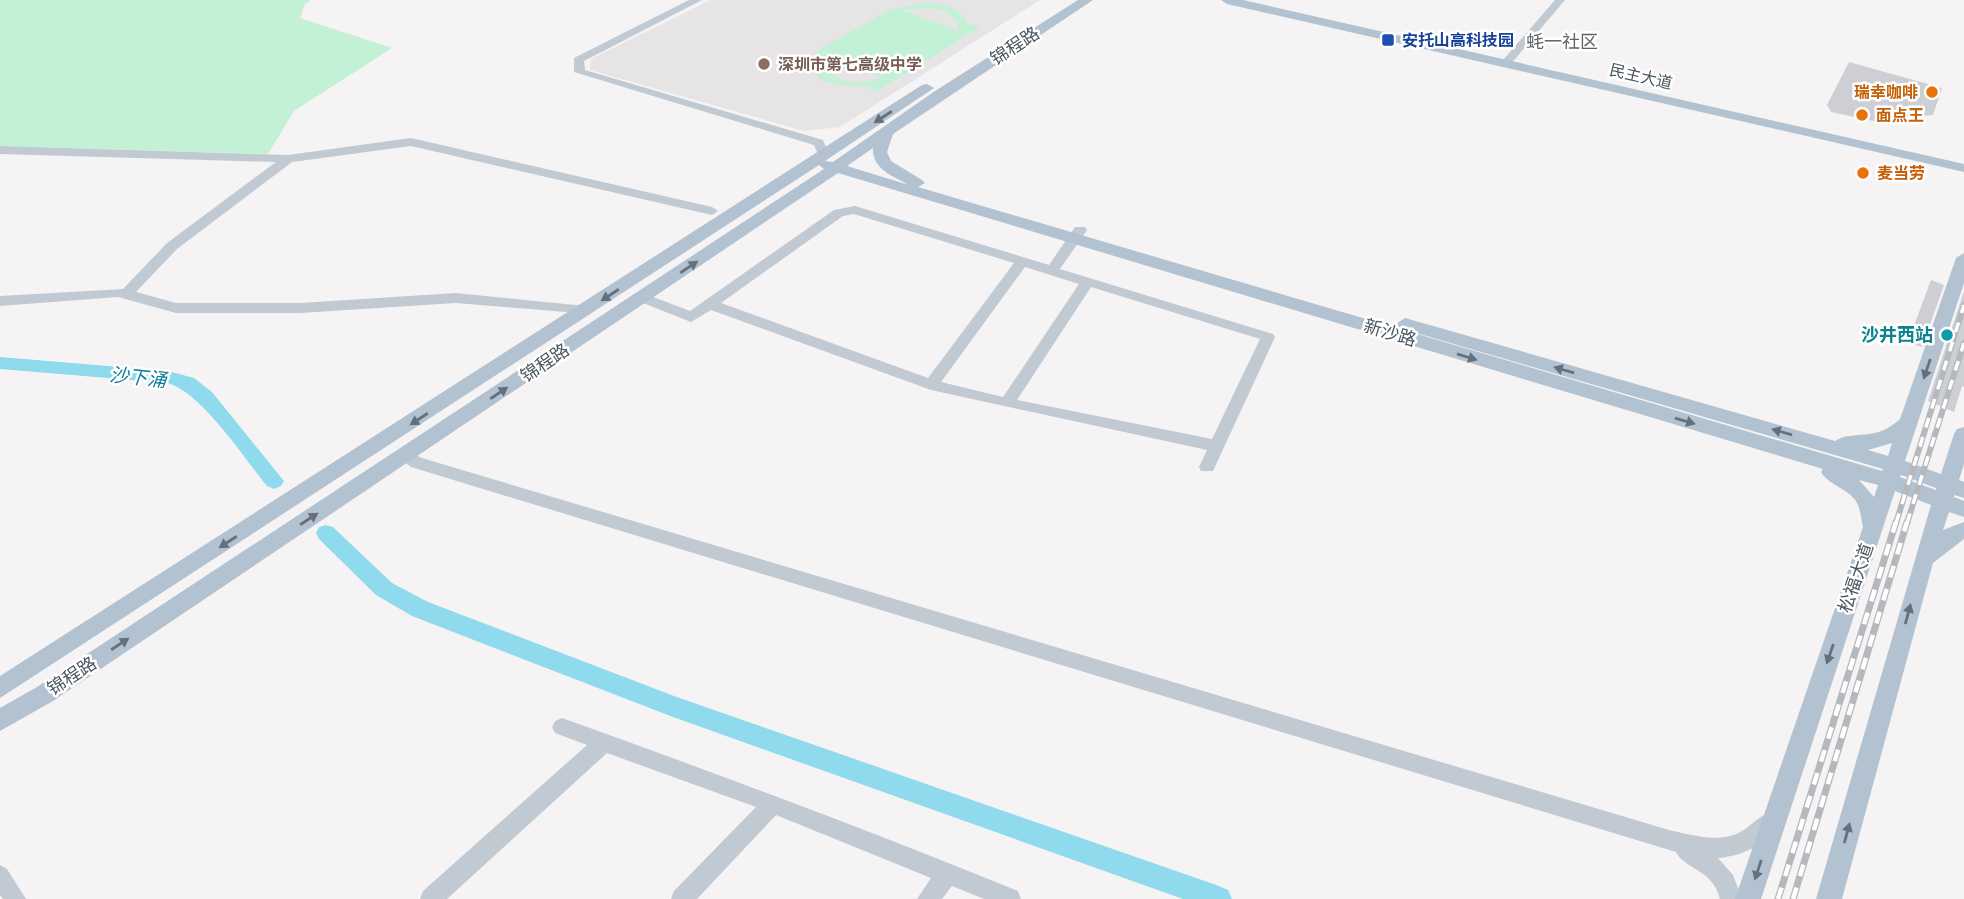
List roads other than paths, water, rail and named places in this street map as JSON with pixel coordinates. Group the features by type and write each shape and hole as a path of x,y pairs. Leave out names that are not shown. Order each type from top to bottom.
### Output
{"main road":[{"name":"锦程路","path":"0,688 585,311 830,162 1063,0"},
{"name":"锦程路","path":"0,720 45,694 813,184 830,162 886,134 940,94 1087,0"},
{"name":"民主大道","path":"1227,0 1508,60"},
{"name":"民主大道","path":"1250,0 1935,158"},
{"path":"886,134 878,146 878,154 886,165 917,183"},
{"path":"1935,158 1964,158"},
{"path":"1935,158 1964,171"},
{"name":"新沙路","path":"830,162 873,180 1077,234 1812,440 1891,473"},
{"name":"新沙路","path":"830,162 917,183 1786,451 1891,473 1951,491 1964,509"},
{"path":"813,184 846,176 873,180"},
{"name":"松福大道","path":"1748,899 1964,258"},
{"path":"1812,440 1836,444 1874,442 1899,433 1909,422"},
{"path":"1829,899 1924,557 1951,491 1963,441"},
{"path":"1786,451 1828,470 1858,488 1869,504 1872,529"},
{"path":"1924,557 1951,535 1964,530"}],"street":[{"path":"697,0 578,60 580,72 819,143 830,162"},
{"path":"1508,60 1560,0"},
{"path":"0,150 288,159 411,142 712,211"},
{"path":"127,293 172,246 288,159"},
{"path":"643,298 691,317 838,213 855,210 1268,337 1207,467"},
{"path":"1052,271 1077,234"},
{"path":"931,384 1022,262"},
{"path":"1007,403 1087,282"},
{"path":"0,301 94,292 127,293 176,307 300,308 456,298 585,311"},
{"path":"710,304 931,384 1007,403 1216,446"},
{"path":"405,456 417,463 1668,841 1726,849 1742,845 1774,819"},
{"path":"562,727 773,804 1010,899"},
{"path":"430,899 604,743"},
{"path":"682,899 773,804"},
{"path":"1668,841 1710,864 1724,879 1731,899"},
{"path":"928,899 949,873"},
{"path":"0,876 15,899"}],"waterway":[{"name":"沙下涌","path":"0,363 168,377 188,383 205,397 274,481"},
{"path":"326,533 384,589 420,609 673,706 1219,899"}],"railway":[{"path":"1896,523 1964,305"},
{"path":"1907,523 1964,343"},
{"path":"1778,899 1896,522"},
{"path":"1793,899 1907,522"}],"place":[{"name":"安托山高科技园","path":"1388,40"},
{"name":"深圳市第七高级中学","path":"764,64"},
{"name":"瑞幸咖啡","path":"1932,92"},
{"name":"面点王","path":"1862,115"},
{"name":"麦当劳","path":"1863,173"},
{"name":"沙井西站","path":"1947,335"}],"district":[{"name":"蚝一社区","path":"1562,42"}]}
